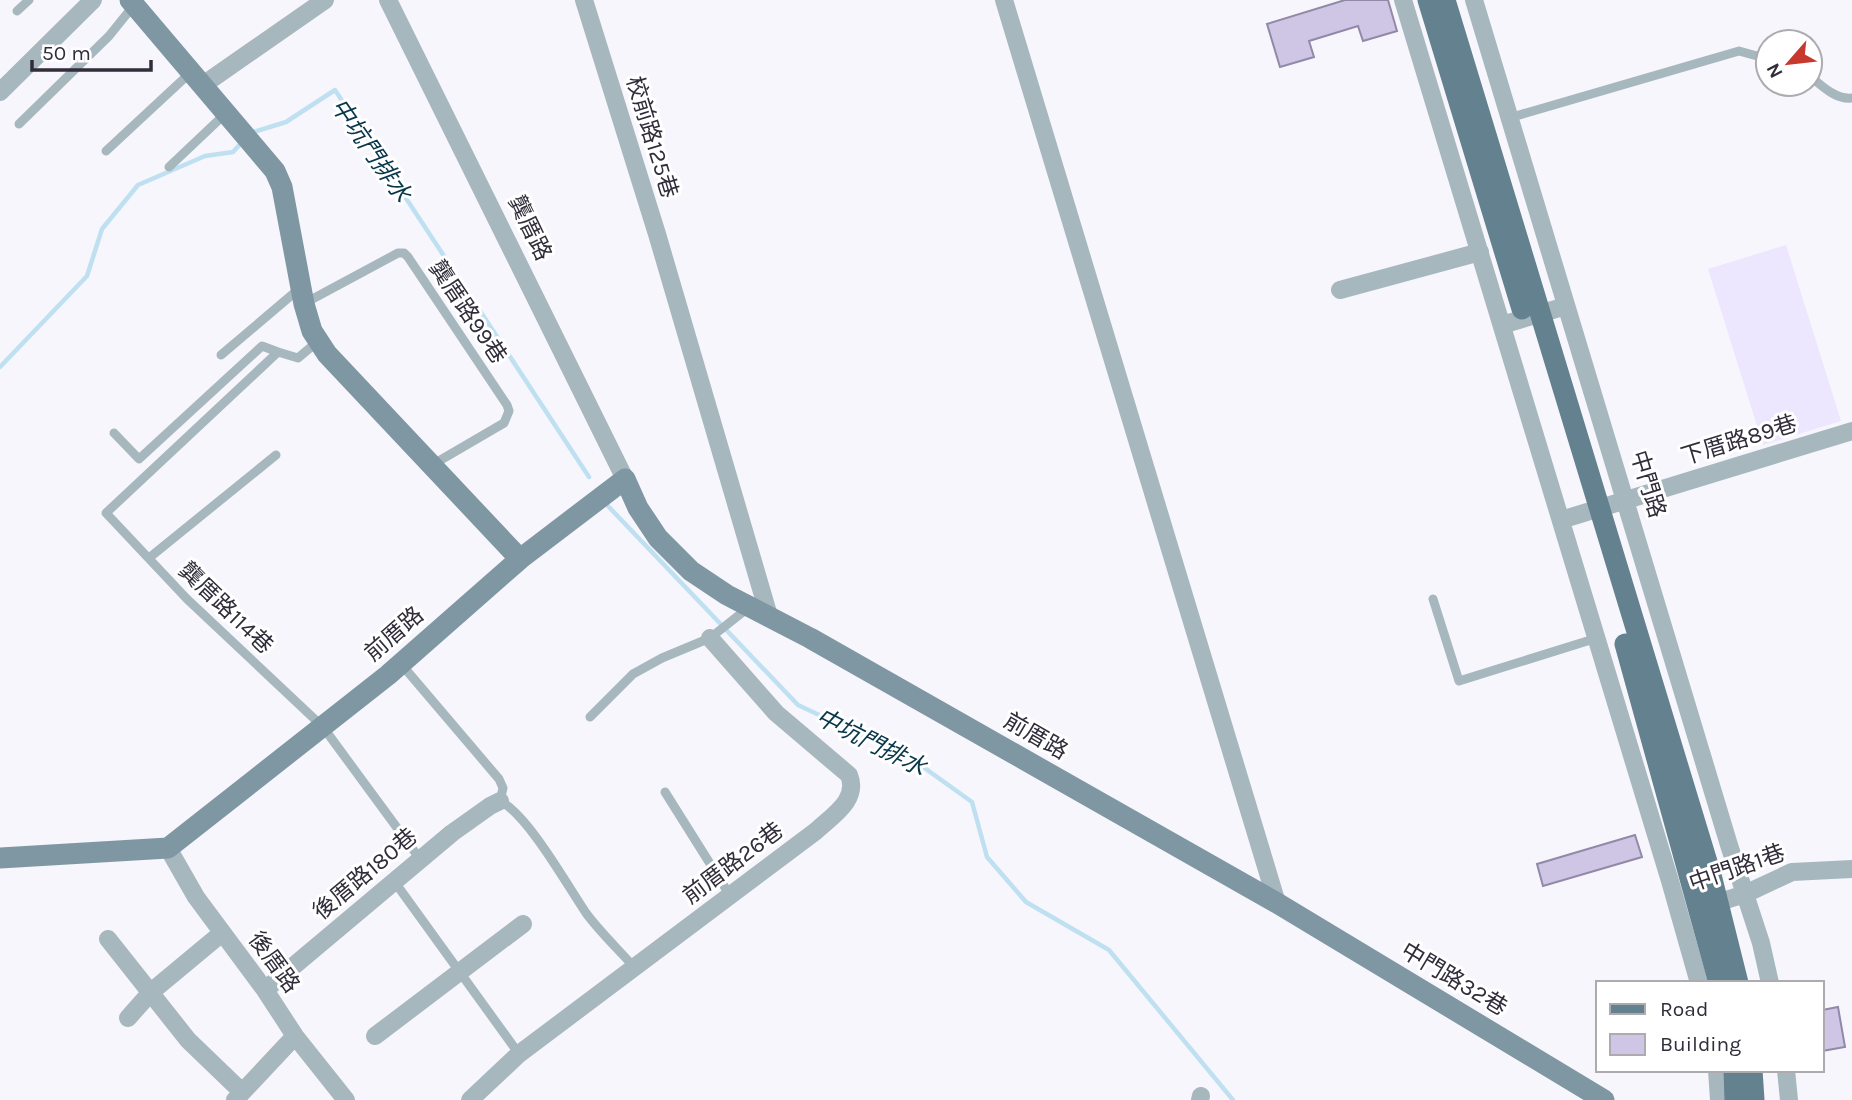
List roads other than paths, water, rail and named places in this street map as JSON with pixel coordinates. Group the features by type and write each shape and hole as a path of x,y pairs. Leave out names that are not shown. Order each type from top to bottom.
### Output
{"main road":[{"path":"1428,0 1532,316 1592,510 1718,981"},
{"path":"1444,0 1532,316"},
{"path":"1699,908 1737,981"},
{"path":"1734,1072 1735,1100"},
{"path":"1752,1072 1754,1100"}],"street":[{"path":"0,92 93,0"},
{"path":"197,78 325,0"},
{"name":"龔厝路","path":"388,0 625,479"},
{"name":"校前路125巷","path":"584,0 673,288 769,616"},
{"path":"1004,0 1277,903"},
{"path":"1403,0 1597,638 1699,908 1699,981"},
{"name":"中門路","path":"1474,0 1761,943 1770,981"},
{"path":"132,3 275,171 282,187 302,295 312,331 327,354 520,559"},
{"path":"1340,290 1480,252"},
{"path":"1502,325 1566,306"},
{"name":"下厝路89巷","path":"1561,520 1852,431"},
{"name":"前厝路","path":"169,848 401,663 520,559 625,479 638,508 659,538 691,571 727,595 769,616 1277,903"},
{"name":"前厝路26巷","path":"470,1100 519,1054 816,831 852,795 853,785 849,775 762,699 714,635"},
{"name":"後厝路180巷","path":"265,990 452,833 500,801"},
{"path":"0,858 169,848"},
{"name":"後厝路","path":"169,848 196,897 265,990 295,1037 346,1100"},
{"name":"中門路1巷","path":"1699,908 1745,894 1792,872 1852,869"},
{"name":"中門路32巷","path":"1277,903 1604,1100"},
{"path":"375,1036 523,924"},
{"path":"128,1018 150,992 222,933"},
{"path":"108,939 239,1096 295,1037"},
{"path":"1717,1072 1719,1100"},
{"path":"1786,1072 1789,1100"}],"lane":[{"path":"17,10 29,0"},
{"path":"19,124 110,36 132,3"},
{"path":"1509,118 1739,51 1754,55"},
{"path":"106,151 197,78"},
{"path":"1824,87 1833,94 1852,98"},
{"path":"169,167 227,113"},
{"name":"龔厝路99巷","path":"302,295 398,253 404,253 507,405 507,419 504,423 432,465"},
{"path":"221,355 302,295"},
{"path":"114,433 139,459 262,346 298,358 318,341"},
{"name":"龔厝路114巷","path":"278,352 106,513 187,599 323,727 420,859"},
{"path":"149,558 276,455"},
{"path":"1433,599 1459,681 1597,638"},
{"path":"590,717 633,674 714,635 749,606"},
{"path":"401,663 499,779 503,788 500,801 510,806 543,848 588,916 634,967"},
{"path":"665,792 731,897"},
{"path":"394,881 519,1054"}],"waterway":[{"name":"中坑門排水","path":"250,133 286,122 335,90 589,477"},
{"name":"中坑門排水","path":"0,367 87,276 102,229 138,185 205,156 233,152 242,142"},
{"name":"中坑門排水","path":"608,506 798,705 912,759 972,802 987,857 1026,902 1109,950 1233,1100"}]}
